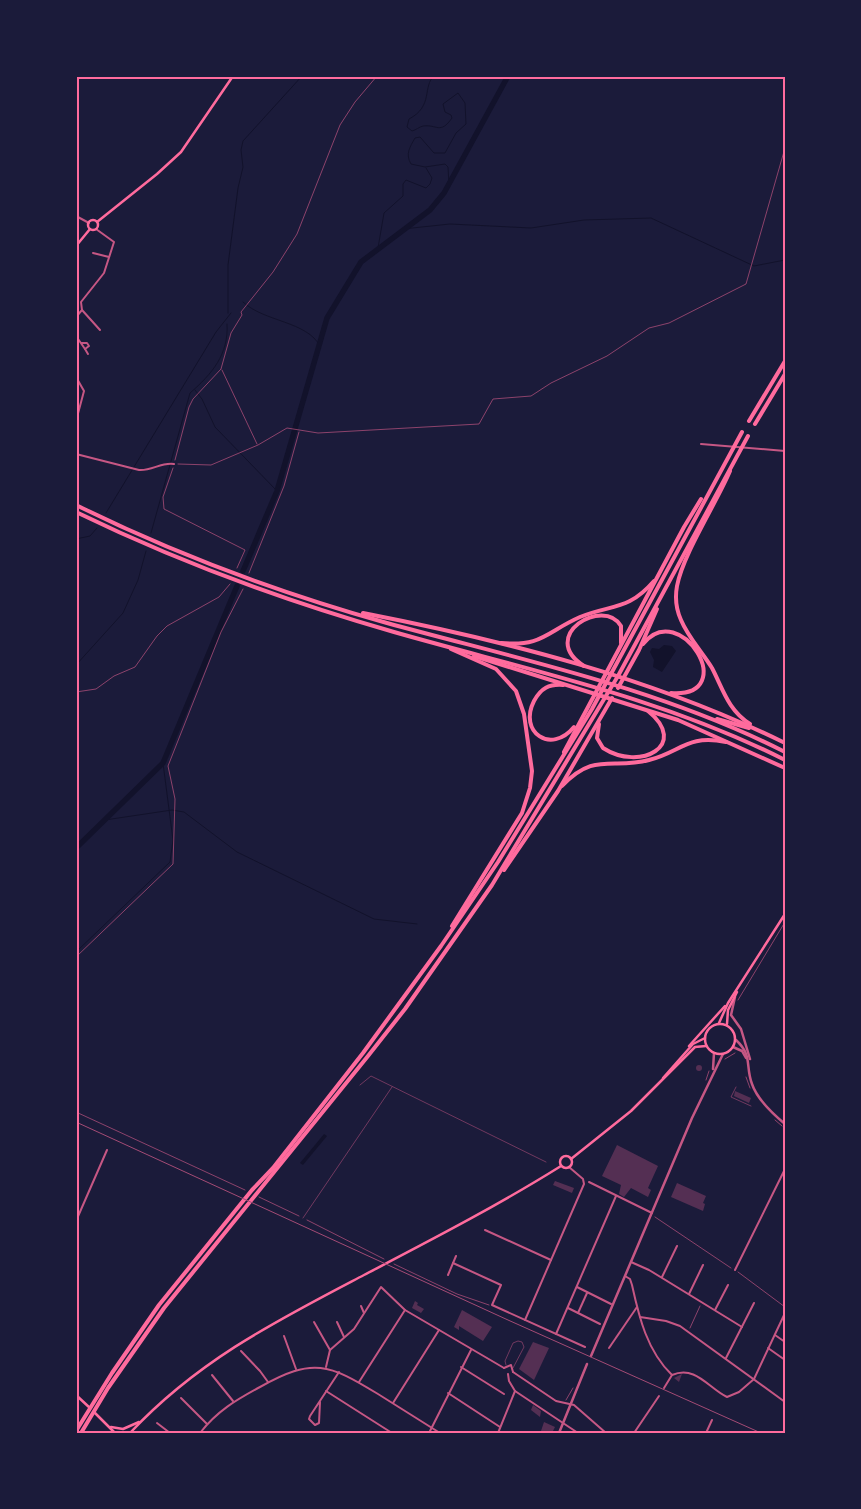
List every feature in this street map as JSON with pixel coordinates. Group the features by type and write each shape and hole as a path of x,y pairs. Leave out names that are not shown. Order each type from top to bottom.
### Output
{"highway":[{"path":"749,421 785,361"},
{"path":"755,424 785,374"},
{"path":"76,1431 112,1373 159,1305 252,1190 280,1160 368,1046 441,946 498,862 554,772 617,663 742,432"},
{"path":"492,885 618,676 748,436"},
{"path":"741,449 685,561 677,586 676,602 684,626 712,669 731,708 745,721 765,733"},
{"path":"554,772 578,722 688,520 715,479"},
{"path":"76,504 208,563 340,609 629,688 710,718 785,752"},
{"path":"76,512 178,559 253,587 339,616 625,695 714,727 785,760"},
{"path":"490,642 516,644 537,641 579,618 629,603 642,594 657,577"},
{"path":"81,1433 114,1380 164,1308 405,1009 528,837 558,791 639,650 664,591"},
{"path":"340,609 414,623 590,669 667,693 785,743"},
{"path":"590,669 576,660 570,651 569,636 576,625 592,618 612,617 618,621 622,629 620,647"},
{"path":"639,650 653,636 668,632 685,638 700,656 704,677 698,687 685,694 667,693"},
{"path":"440,644 492,666 506,678 516,691 526,723 532,766 531,783 522,813 441,946"},
{"path":"452,649 678,720 736,744 785,768"},
{"path":"569,685 548,686 538,693 530,709 531,726 540,736 552,740 568,734 578,722"},
{"path":"601,717 596,735 601,746 608,751 631,757 644,757 657,749 663,735 660,724 645,709"},
{"path":"710,718 765,733"},
{"path":"558,791 579,771 596,764 643,762 684,744 700,740 736,744"}],"main road":[{"path":"90,229 96,229 97,222 158,174 181,152 233,76"},
{"path":"76,246 90,229 89,222 93,220 97,222"},
{"path":"657,1086 688,1050 705,1026 716,1018 728,1003 785,914"},
{"path":"728,1025 728,1010 737,990"},
{"path":"719,1023 728,1003"},
{"path":"719,1023 728,1025 734,1032 736,1040 733,1047 723,1054 714,1053 706,1046 705,1038 709,1028 719,1023"},
{"path":"688,1050 705,1038"},
{"path":"130,1433 192,1375 257,1332 442,1234 561,1166 569,1168 571,1159 631,1111 695,1047 706,1046"},
{"path":"561,1166 561,1158 566,1156 571,1159"},
{"path":"76,1395 115,1433"},
{"path":"109,1426 123,1429 140,1422"}],"street":[{"path":"76,216 89,222"},
{"path":"96,229 113,240 104,273 80,302 82,310 100,330"},
{"path":"93,253 109,257"},
{"path":"76,317 82,310"},
{"path":"76,336 88,354"},
{"path":"81,343 87,343 89,346 85,349"},
{"path":"76,377 84,391 76,421"},
{"path":"701,444 785,451"},
{"path":"76,454 135,469 148,470 167,463 173,464"},
{"path":"736,995 731,1015 741,1029 747,1048 749,1067"},
{"path":"736,1040 747,1055 753,1088 785,1124"},
{"path":"733,1047 738,1048 746,1055 749,1067"},
{"path":"713,1070 714,1053"},
{"path":"591,1356 713,1070 723,1054"},
{"path":"76,1221 107,1150"},
{"path":"525,1320 584,1183 569,1168"},
{"path":"735,1270 785,1169"},
{"path":"589,1182 652,1213"},
{"path":"556,1334 616,1196"},
{"path":"485,1230 551,1260"},
{"path":"662,1278 677,1246"},
{"path":"448,1275 456,1256"},
{"path":"631,1262 662,1278 742,1327"},
{"path":"453,1263 501,1285 491,1304 585,1347"},
{"path":"689,1294 703,1265"},
{"path":"625,1276 630,1279 647,1339 658,1360 672,1375"},
{"path":"715,1310 728,1285"},
{"path":"326,1368 330,1350 354,1329 381,1287 405,1310 471,1350 513,1368 513,1372"},
{"path":"577,1287 611,1304"},
{"path":"578,1313 588,1292"},
{"path":"726,1358 754,1303"},
{"path":"361,1306 364,1313"},
{"path":"609,1348 637,1307"},
{"path":"568,1308 600,1324"},
{"path":"359,1382 405,1310"},
{"path":"672,1375 692,1373 699,1376 727,1398 739,1392 754,1379 785,1313"},
{"path":"640,1317 666,1321 688,1332 785,1402"},
{"path":"314,1322 330,1350"},
{"path":"336,1322 344,1337"},
{"path":"393,1403 439,1330"},
{"path":"775,1335 785,1342"},
{"path":"284,1336 296,1369"},
{"path":"768,1348 785,1360"},
{"path":"429,1433 471,1350"},
{"path":"241,1351 268,1382"},
{"path":"559,1433 587,1364"},
{"path":"505,1366 504,1372 508,1374 509,1381 515,1391 578,1433"},
{"path":"461,1367 504,1394"},
{"path":"200,1433 207,1424 233,1401 268,1382 296,1369 326,1368 359,1382 440,1433"},
{"path":"320,1402 319,1423 315,1425 309,1419 310,1416 339,1372"},
{"path":"508,1374 513,1372"},
{"path":"513,1372 556,1401 576,1406 606,1433"},
{"path":"212,1375 233,1401"},
{"path":"664,1388 672,1375"},
{"path":"326,1391 391,1433"},
{"path":"498,1433 515,1391"},
{"path":"448,1393 500,1427"},
{"path":"634,1433 659,1396"},
{"path":"181,1398 207,1424"},
{"path":"706,1433 712,1420"},
{"path":"157,1423 170,1433"}],"lane":[{"path":"360,1085 371,1076 546,1162"},
{"path":"304,1218 392,1086"},
{"path":"736,1087 731,1097 752,1106"},
{"path":"505,1366 505,1361 513,1343 518,1340 522,1342 524,1347 513,1368"}],"path":[{"path":"237,568 245,550 164,509 163,497 189,407 221,368 232,333 242,315 241,312 244,306 273,272 297,234 340,125 355,102 376,76"},
{"path":"173,464 211,465 258,446 284,429 290,428 318,433 480,424 493,399 531,396 551,383 607,356 649,328 677,320 746,284 785,148"},
{"path":"221,368 258,446"},
{"path":"248,573 284,486 299,431"},
{"path":"76,692 96,689 114,676 135,666 157,636 167,626 219,597 230,584"},
{"path":"76,957 173,864 175,808 168,766 221,632 243,588"},
{"path":"737,1001 785,922"},
{"path":"722,1060 732,1056 738,1048"},
{"path":"76,1112 243,1190"},
{"path":"264,1199 383,1259"},
{"path":"652,1213 785,1307"},
{"path":"398,1265 457,1294 491,1304"},
{"path":"688,1332 702,1302"}],"shaded area":[{"path":"664,645 672,646 676,651 662,672 653,667 654,660 650,652 652,648 659,649"},
{"path":"324,1134 327,1136 303,1165 300,1163"}],"building":[{"path":"699,1065 702,1068 699,1071 696,1068"},
{"path":"735,1091 751,1098 749,1103 734,1096"},
{"path":"617,1145 658,1166 648,1188 651,1190 648,1197 631,1188 624,1197 619,1194 621,1185 602,1176"},
{"path":"555,1181 574,1188 572,1193 553,1185"},
{"path":"677,1183 706,1196 703,1203 705,1204 703,1211 671,1197"},
{"path":"415,1301 418,1303 417,1305 424,1309 421,1313 412,1308"},
{"path":"462,1310 492,1327 483,1341 459,1326 459,1330 454,1327"},
{"path":"533,1342 549,1348 534,1380 519,1369"},
{"path":"682,1374 679,1382 674,1378"},
{"path":"533,1405 541,1411 540,1417 531,1410"},
{"path":"544,1422 555,1427 552,1433 541,1431"}],"waterway":[{"path":"228,313 228,265 238,188 243,167 241,150 243,141 302,76"},
{"path":"434,76 429,85 422,108 409,119 407,127 412,131 423,126 438,128 444,126 452,118 451,115 445,112 443,104 458,93 465,103 466,124 456,133 445,153 434,153 420,137 415,138 411,144 408,157 411,164 425,167 445,164 448,167 449,185"},
{"path":"243,571 277,491 327,318 361,262 430,210 444,193 508,76"},
{"path":"378,248 384,213 403,196 403,184 406,180 426,188 430,184 432,178 426,168"},
{"path":"403,229 450,224 531,228 584,220 651,218 754,266 785,260"},
{"path":"243,302 262,314 305,331 320,346"},
{"path":"106,513 216,332 231,313"},
{"path":"151,533 190,393 212,371 222,354 227,335 227,324"},
{"path":"195,390 202,399 215,427 277,491"},
{"path":"76,539 90,536 97,528"},
{"path":"76,665 123,613 138,580 146,551"},
{"path":"76,848 163,763 237,586"},
{"path":"76,952 170,862 173,840 163,763"},
{"path":"105,820 172,810 184,812 237,852 374,919 417,924"}],"railway":[{"path":"76,1122 508,1320 761,1433"}]}
